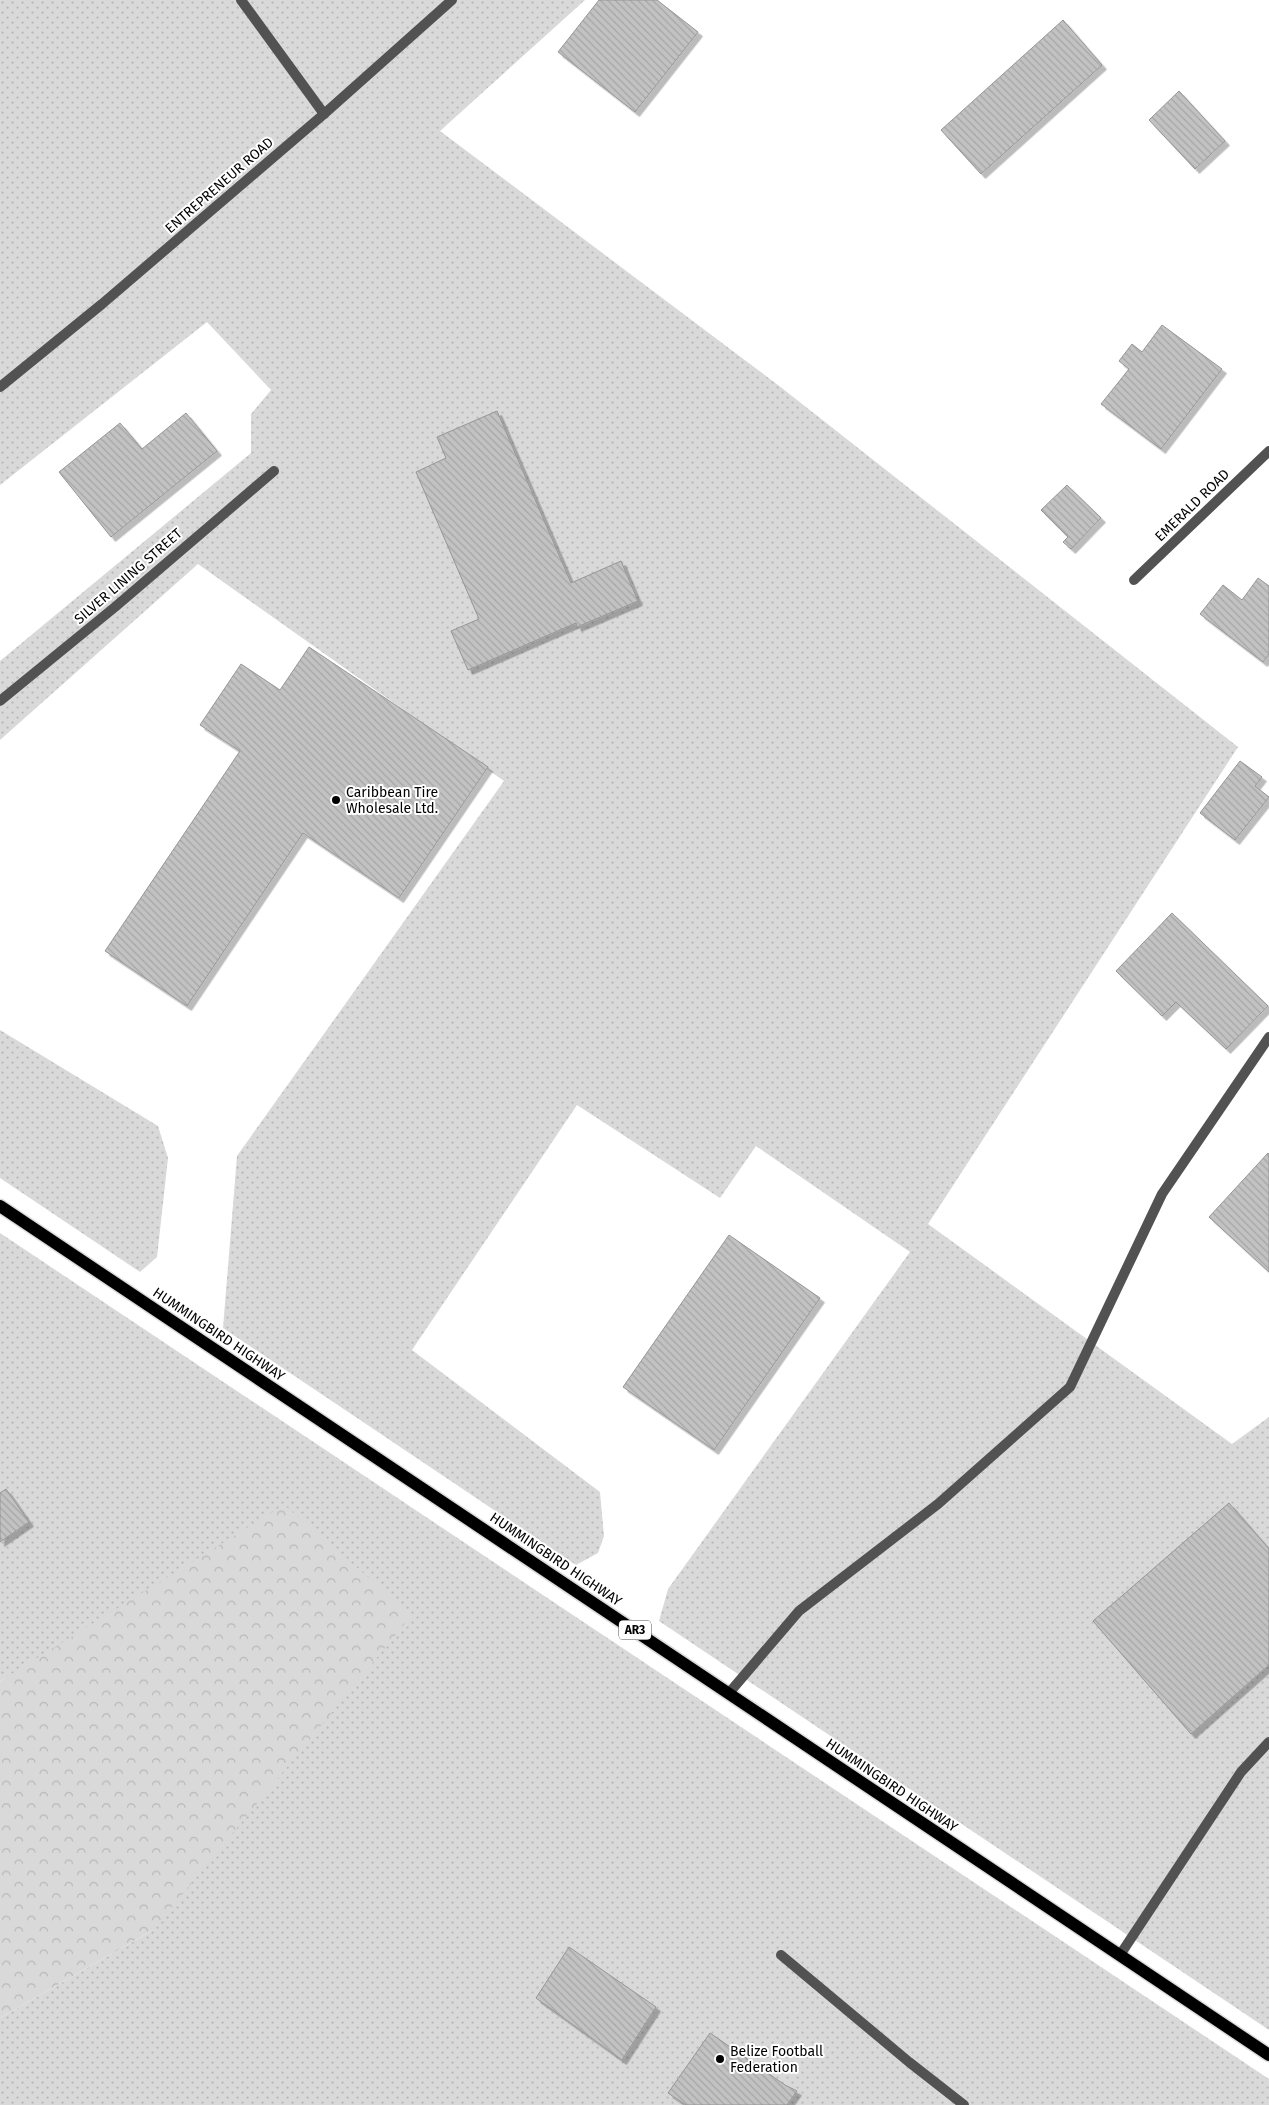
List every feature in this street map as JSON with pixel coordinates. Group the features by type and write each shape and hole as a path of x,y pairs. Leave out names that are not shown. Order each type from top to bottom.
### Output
{"main road":[{"name":"HUMMINGBIRD HIGHWAY","path":"0,1206 1269,2055"}],"street":[{"path":"241,0 324,114"},
{"name":"ENTREPRENEUR ROAD","path":"0,387 102,304 324,114 452,0"},
{"name":"EMERALD ROAD","path":"1134,580 1269,451"},
{"name":"SILVER LINING STREET","path":"0,701 114,607 274,470"},
{"path":"729,1693 799,1611 938,1504 1070,1386 1162,1194 1269,1037"},
{"path":"1120,1955 1241,1772 1269,1742"},
{"path":"781,1955 909,2062 964,2105"}],"green space":[{"path":"0,0 585,0 440,131 778,385 1238,747 928,1224 1232,1444 1269,1417 1269,2030 659,1621 668,1589 910,1252 756,1146 720,1198 577,1105 412,1350 600,1492 604,1536 598,1553 576,1565 223,1328 237,1156 504,781 198,564 0,740 0,661 251,453 251,414 271,390 207,322 0,485"},
{"path":"0,1030 158,1126 168,1158 157,1257 140,1272 0,1178"},
{"path":"0,1233 1269,2079 1269,2105 0,2105 0,2018 153,1930 7,1677 0,1681"},
{"path":"284,1505 412,1615 153,1930 0,2018 0,1681"}],"building":[{"path":"599,0 657,0 698,32 635,112 558,52"},
{"path":"1063,20 1102,65 981,174 941,130"},
{"path":"1179,91 1225,141 1195,169 1149,120"},
{"path":"1162,325 1222,369 1161,449 1101,404 1129,369 1119,361 1132,344 1142,352"},
{"path":"497,411 571,583 621,561 638,601 577,627 576,623 468,670 451,631 479,619 416,472 446,458 437,437"},
{"path":"186,413 217,451 111,537 59,472 120,423 142,449"},
{"path":"1067,485 1101,518 1071,549 1063,542 1068,537 1041,510"},
{"path":"1258,578 1269,586 1269,654 1263,662 1200,614 1223,585 1242,600"},
{"name":"Caribbean Tire Wholesale Ltd.","path":"309,647 488,767 399,898 303,833 187,1006 105,951 240,751 200,725 241,664 280,690"},
{"path":"1240,761 1262,777 1255,786 1269,797 1235,840 1200,813"},
{"path":"1172,913 1268,1006 1226,1049 1176,1002 1162,1016 1116,971"},
{"path":"1269,1154 1269,1272 1209,1217"},
{"path":"729,1235 820,1298 714,1450 623,1387"},
{"path":"6,1489 29,1522 0,1542 0,1493"},
{"path":"1229,1503 1269,1549 1269,1665 1191,1734 1093,1621"},
{"path":"569,1947 656,2007 622,2060 536,1998"},
{"name":"Belize Football Federation","path":"710,2033 785,2085 797,2091 787,2105 686,2105 668,2093"}],"place":[{"name":"Caribbean Tire Wholesale Ltd.","path":"336,800"},
{"name":"Belize Football Federation","path":"720,2059"}]}
